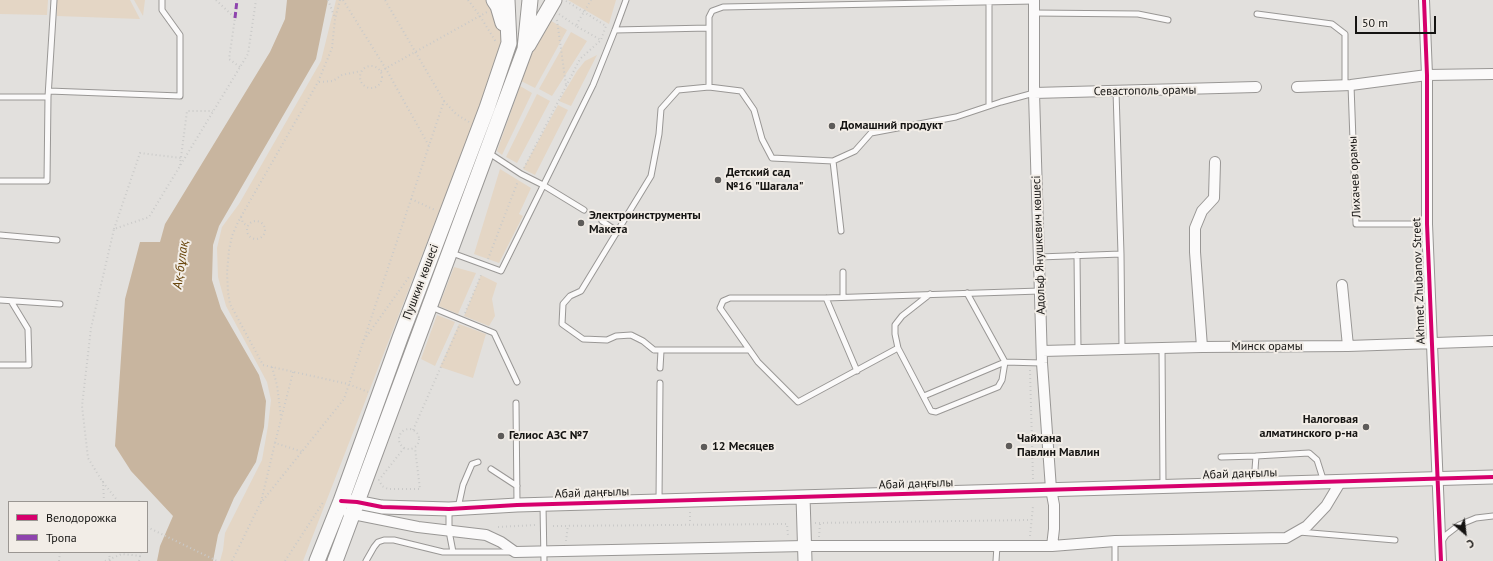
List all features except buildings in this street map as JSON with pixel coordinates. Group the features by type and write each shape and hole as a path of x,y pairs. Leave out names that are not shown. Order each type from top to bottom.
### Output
{"main road":[{"name":"Пушкин көшесі","path":"317,561 487,108 504,45 507,0"},
{"name":"Пушкин көшесі","path":"335,561 525,50 530,0"},
{"path":"525,50 554,0"},
{"path":"493,5 498,6 504,45"}],"street":[{"name":"Akhmet Zhubanov Street","path":"1424,0 1427,75 1427,224 1441,561"},
{"name":"Адольф Янушкевич көшесі","path":"1034,1 1034,93 1042,363 1051,489 1054,505 1052,546"},
{"path":"1296,87 1348,85 1427,75 1493,74"},
{"name":"Севастополь орамы","path":"1034,93 1256,87"},
{"path":"1202,347 1195,252 1195,228 1202,211 1214,198 1216,162"},
{"path":"1342,285 1348,346"},
{"name":"Минск орамы","path":"1042,350 1348,346 1493,341"},
{"name":"Абай даңғылы","path":"338,506 354,508 382,507 453,509 659,501 1493,477"},
{"path":"354,508 379,520 486,535 501,542 515,552 544,556 805,546 1052,546 1115,541 1286,538 1307,526 1326,506 1341,481"},
{"path":"803,497 805,561"}],"lane":[{"path":"0,181 47,181 48,94 54,0"},
{"path":"0,97 48,94 180,96 180,34 162,10 162,0"},
{"path":"450,252 501,271 593,85 626,0"},
{"path":"709,87 709,17 712,10 723,7 1034,1"},
{"path":"989,2 989,106"},
{"path":"1034,13 1138,14 1168,20"},
{"path":"1256,14 1332,24 1345,34 1348,85"},
{"path":"615,30 709,28"},
{"name":"Лихачев орамы","path":"1348,85 1356,224 1427,224"},
{"path":"749,350 660,351 654,350 643,341 631,335 616,336 607,340 582,339 562,324 563,304 570,296 580,291 618,232 651,176 659,134 661,109 678,90 709,87 741,92 754,110 762,139 772,158 833,161 855,151 871,133 956,117 1034,93"},
{"path":"1116,91 1122,348"},
{"path":"488,152 521,174 543,185 584,210"},
{"path":"833,161 841,232"},
{"path":"602,221 618,232"},
{"path":"0,235 57,240"},
{"path":"1039,257 1121,254"},
{"path":"1077,255 1078,350"},
{"path":"843,272 843,297"},
{"path":"898,348 798,402 758,362 720,308 723,301 730,298 826,298 1040,291"},
{"path":"930,294 902,316 896,325 895,334 898,348 931,411 936,412 998,387 1002,380 1005,362 967,293"},
{"path":"826,298 857,371"},
{"path":"0,300 60,304"},
{"path":"0,365 29,365 28,329 11,301"},
{"path":"430,307 494,333 517,382"},
{"path":"1162,348 1163,486"},
{"path":"660,351 660,368"},
{"path":"924,396 1005,362 1042,363"},
{"path":"659,501 660,383"},
{"path":"516,403 518,506"},
{"path":"1221,457 1309,454 1317,460 1324,482"},
{"path":"1254,484 1256,456"},
{"path":"453,552 449,531 453,509 472,464 478,462"},
{"path":"491,469 517,486"},
{"path":"543,505 544,556"},
{"path":"1440,542 1446,535 1459,525 1476,518 1493,516"},
{"path":"1296,532 1395,540"},
{"path":"366,561 378,542 384,540 394,540 443,552 515,552"},
{"path":"1115,541 1116,561"},
{"path":"996,561 997,546"}],"path":[{"path":"216,0 234,18 229,59 240,67"},
{"path":"114,229 149,216 248,54 256,0"},
{"path":"328,0 335,19"},
{"path":"342,0 335,19 332,48 318,82 236,226 229,250 227,273 230,304 263,365 348,384 369,393"},
{"path":"342,0 386,69 429,146"},
{"path":"385,0 444,101 456,114 469,122"},
{"path":"468,0 504,45"},
{"path":"413,430 462,320 521,174 580,59 601,40 606,26 565,0"},
{"path":"576,26 591,0"},
{"path":"381,71 480,16 493,5"},
{"path":"566,86 555,11 576,26 601,40"},
{"path":"318,82 332,81 342,75 361,71 367,66 371,65 375,66 381,71 382,81 377,87 366,87 360,79 361,71"},
{"path":"260,504 344,399 444,101"},
{"path":"179,167 187,112 214,110"},
{"path":"118,501 102,481 88,458 82,406 91,328 114,229 140,153 181,158"},
{"path":"411,199 435,210"},
{"path":"241,217 243,223 248,226"},
{"path":"253,222 261,223 265,228 264,234 258,239 250,237 247,232 248,226 253,222"},
{"path":"236,226 243,223"},
{"path":"363,342 411,274"},
{"path":"1030,363 1033,480"},
{"path":"272,367 277,385 281,418"},
{"path":"232,561 260,504 292,372"},
{"path":"407,429 413,430 419,434 420,438 415,448 410,450 404,448 400,443 401,433 407,429"},
{"path":"275,443 303,452"},
{"path":"404,448 379,480 382,486 388,489 420,489 415,448"},
{"path":"102,481 104,501"},
{"path":"285,561 324,501"},
{"path":"1022,546 1024,538 1031,535 1033,506"},
{"path":"690,509 690,524"},
{"path":"815,523 1031,520"},
{"path":"819,538 820,523"},
{"path":"553,526 787,524 788,537"},
{"path":"498,527 536,525"},
{"path":"566,541 568,525"},
{"path":"148,528 156,530 217,561"},
{"path":"105,561 110,560 122,553 140,556"},
{"path":"139,561 141,553"}],"shaded area":[{"path":"0,0 48,0 47,15 0,14"},
{"path":"57,0 130,0 140,19 57,16"},
{"path":"134,0 145,0 143,16"},
{"path":"336,0 488,0 494,5 505,42 303,561 220,561 225,533 262,460 271,400 267,382 226,306 218,277 217,248 222,227 239,204 321,61"},
{"path":"568,0 616,0 609,24"},
{"path":"546,18 567,30 535,88 521,81"},
{"path":"571,32 587,41 552,96 539,89"},
{"path":"597,55 571,106 559,101 577,71 585,61"},
{"path":"520,86 532,93 502,155 497,151"},
{"path":"537,94 550,101 517,163 506,157"},
{"path":"558,105 568,110 535,175 523,169"},
{"path":"500,169 531,188 519,214 523,216 499,263 474,254"},
{"path":"454,267 476,273 458,314 439,306"},
{"path":"481,275 497,283 492,299 495,316 489,326 464,316"},
{"path":"437,315 455,322 435,366 421,359"},
{"path":"459,324 486,334 473,378 440,367"}],"water":[{"name":"Ақ-бұлақ","path":"287,0 328,0 316,59 219,226 213,245 212,280 221,309 259,375 266,401 264,427 256,462 234,498 218,535 213,561 157,561 160,546 173,516 131,471 115,446 125,299 140,242 160,242 165,224 270,52 285,19"}],"marked path":[{"path":"235,18 237,0"}],"cycle path":[{"path":"1424,0 1427,75 1427,224 1441,561"},
{"path":"341,501 357,502 382,507 449,509 517,505 1493,477"}],"place":[{"name":"Домашний продукт","path":"832,126"},
{"name":"Детский сад №16 \"Шагала\"","path":"718,180"},
{"name":"Электроинструменты Макета","path":"581,223"},
{"name":"Налоговая алматинского р-на","path":"1366,427"},
{"name":"Гелиос АЗС №7","path":"501,436"},
{"name":"Чайхана Павлин Мавлин","path":"1009,446"},
{"name":"12 Месяцев","path":"704,447"}]}
